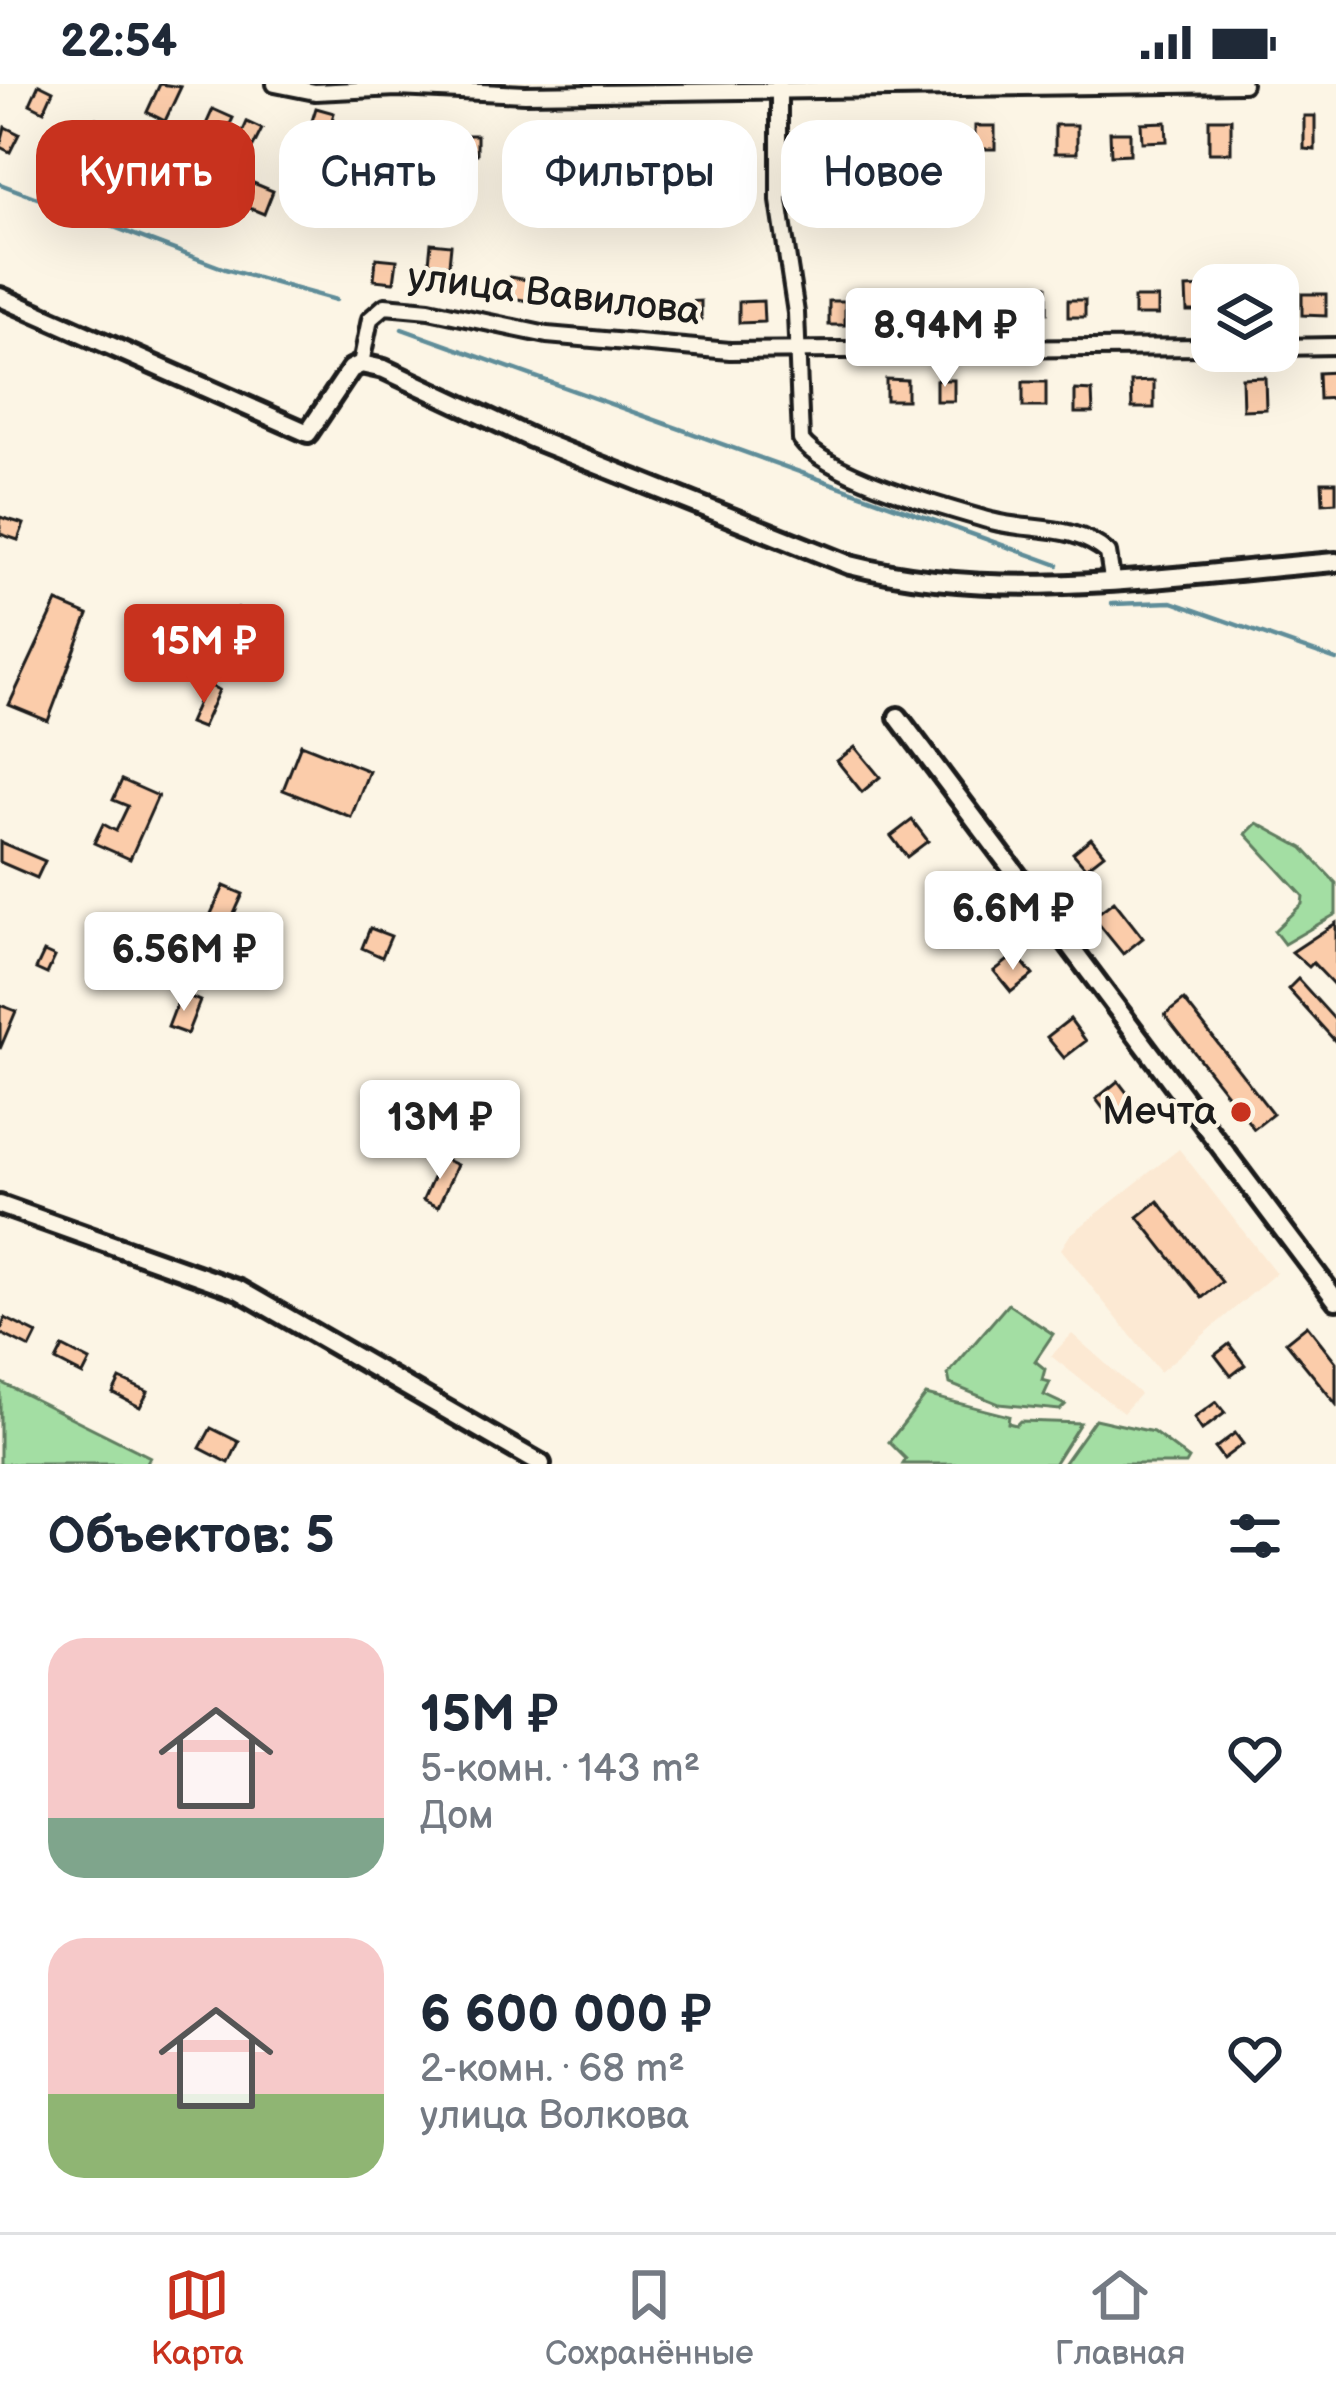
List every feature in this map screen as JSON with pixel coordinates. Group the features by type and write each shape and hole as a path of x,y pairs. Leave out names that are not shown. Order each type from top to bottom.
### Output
{"street":[{"path":"274,84 315,92 397,88 525,94 779,86 1243,84"},
{"path":"779,86 779,201 797,348 797,425 810,453 832,466 995,522 1082,535 1108,553 1112,579"},
{"path":"0,297 308,433 337,384 361,364 850,565 920,580 1012,584 1336,562"},
{"name":"улица Вавилова","path":"361,364 370,320 385,306 612,343 730,351 1191,347"},
{"path":"1299,346 1336,346"},
{"path":"898,717 1336,1300"},
{"path":"0,1205 239,1290 541,1464"}],"shaded area":[{"path":"1179,1149 1276,1273 1160,1372 1061,1249 1070,1235"},
{"path":"1072,1334 1140,1394 1123,1413 1051,1356"}],"green space":[{"path":"1257,823 1303,848 1336,883 1336,914 1284,944 1274,931 1302,904 1303,896 1246,834"},
{"path":"1008,1304 1053,1334 1035,1361 1045,1369 1042,1380 1050,1382 1044,1395 1065,1405 1060,1410 999,1404 950,1384 948,1374"},
{"path":"0,1382 150,1457 146,1464 0,1464"},
{"path":"926,1395 1009,1416 1008,1423 1016,1425 1020,1421 1080,1423 1054,1464 903,1464 906,1459 889,1442"},
{"path":"1095,1419 1153,1432 1189,1459 1186,1464 1063,1464"}],"building":[{"path":"39,84 53,91 44,111 30,104"},
{"path":"160,84 181,87 165,120 147,112"},
{"path":"316,108 334,113 332,120 312,120"},
{"path":"213,109 233,118 232,120 208,120"},
{"path":"1304,116 1315,116 1315,150 1304,149"},
{"path":"1209,119 1231,119 1231,153 1209,153"},
{"path":"1166,122 1167,141 1142,142 1141,123"},
{"path":"1055,125 1077,125 1077,153 1055,153"},
{"path":"985,126 995,126 995,149 985,149"},
{"path":"5,127 19,134 10,152 0,147"},
{"path":"1110,132 1130,132 1130,154 1111,155"},
{"path":"255,184 273,191 264,214 255,210"},
{"path":"431,243 451,245 449,265 429,263"},
{"path":"376,258 397,260 394,282 374,280"},
{"path":"510,277 545,283 541,303 506,297"},
{"path":"1034,286 1047,286 1047,313 1034,313"},
{"path":"1186,288 1191,288 1191,311 1187,311"},
{"path":"1302,294 1326,294 1326,316 1302,315"},
{"path":"923,297 943,297 944,321 924,321"},
{"path":"1134,298 1158,298 1158,315 1134,315"},
{"path":"1068,300 1085,300 1085,317 1068,317"},
{"path":"701,301 701,320 681,321 681,302"},
{"path":"763,301 764,322 739,323 739,302"},
{"path":"829,301 845,301 845,325 829,325"},
{"path":"888,301 913,301 913,325 888,325"},
{"path":"1336,372 1336,398 1319,399 1318,373"},
{"path":"1265,377 1266,409 1243,410 1242,378"},
{"path":"886,379 907,380 907,400 886,400"},
{"path":"936,380 954,380 954,401 936,401"},
{"path":"1154,381 1154,408 1132,408 1131,382"},
{"path":"1023,382 1046,382 1046,407 1023,407"},
{"path":"1075,390 1092,391 1093,413 1075,413"},
{"path":"1322,482 1336,482 1336,502 1323,503"},
{"path":"0,517 24,524 18,540 0,534"},
{"path":"57,602 88,615 48,721 9,705"},
{"path":"238,608 261,618 238,673 215,664"},
{"path":"206,684 219,690 202,728 189,723"},
{"path":"301,744 369,771 351,817 283,790"},
{"path":"855,747 880,777 862,792 837,761"},
{"path":"122,780 158,796 130,859 94,843 103,824 116,831 128,806 113,800"},
{"path":"912,820 928,841 907,857 891,836"},
{"path":"1091,838 1104,854 1086,868 1073,853"},
{"path":"0,842 45,861 37,878 0,862"},
{"path":"1084,874 1093,886 1079,897 1070,885"},
{"path":"224,886 243,894 228,927 209,918"},
{"path":"966,888 982,909 960,926 944,905"},
{"path":"1114,901 1143,938 1123,954 1093,917"},
{"path":"1336,923 1336,987 1313,963 1309,967 1292,952"},
{"path":"370,928 391,936 382,957 362,948"},
{"path":"44,952 55,957 47,974 36,969"},
{"path":"1016,954 1033,975 1011,992 994,971"},
{"path":"1298,979 1336,1021 1336,1042 1288,989"},
{"path":"181,993 200,1001 187,1034 168,1027"},
{"path":"1184,1000 1273,1114 1254,1129 1165,1015"},
{"path":"0,1005 16,1011 0,1049"},
{"path":"1070,1019 1086,1041 1064,1058 1047,1037"},
{"path":"1118,1081 1134,1102 1112,1120 1096,1099"},
{"path":"442,1158 457,1165 438,1207 423,1200"},
{"path":"1158,1201 1222,1282 1202,1298 1138,1217"},
{"path":"5,1318 37,1334 30,1348 0,1333"},
{"path":"1307,1325 1336,1362 1336,1404 1286,1342"},
{"path":"1229,1344 1245,1365 1231,1376 1215,1355"},
{"path":"63,1347 90,1361 83,1375 56,1361"},
{"path":"120,1379 148,1392 140,1407 113,1393"},
{"path":"1216,1402 1225,1413 1202,1430 1194,1418"},
{"path":"211,1428 239,1442 229,1463 200,1448"},
{"path":"1235,1433 1243,1444 1223,1459 1215,1448"}],"waterway":[{"path":"0,184 225,269 336,300"},
{"path":"402,329 1058,565"},
{"path":"1112,604 1172,602 1336,660"}],"place":[{"name":"Мечта","path":"1241,1112"}]}
